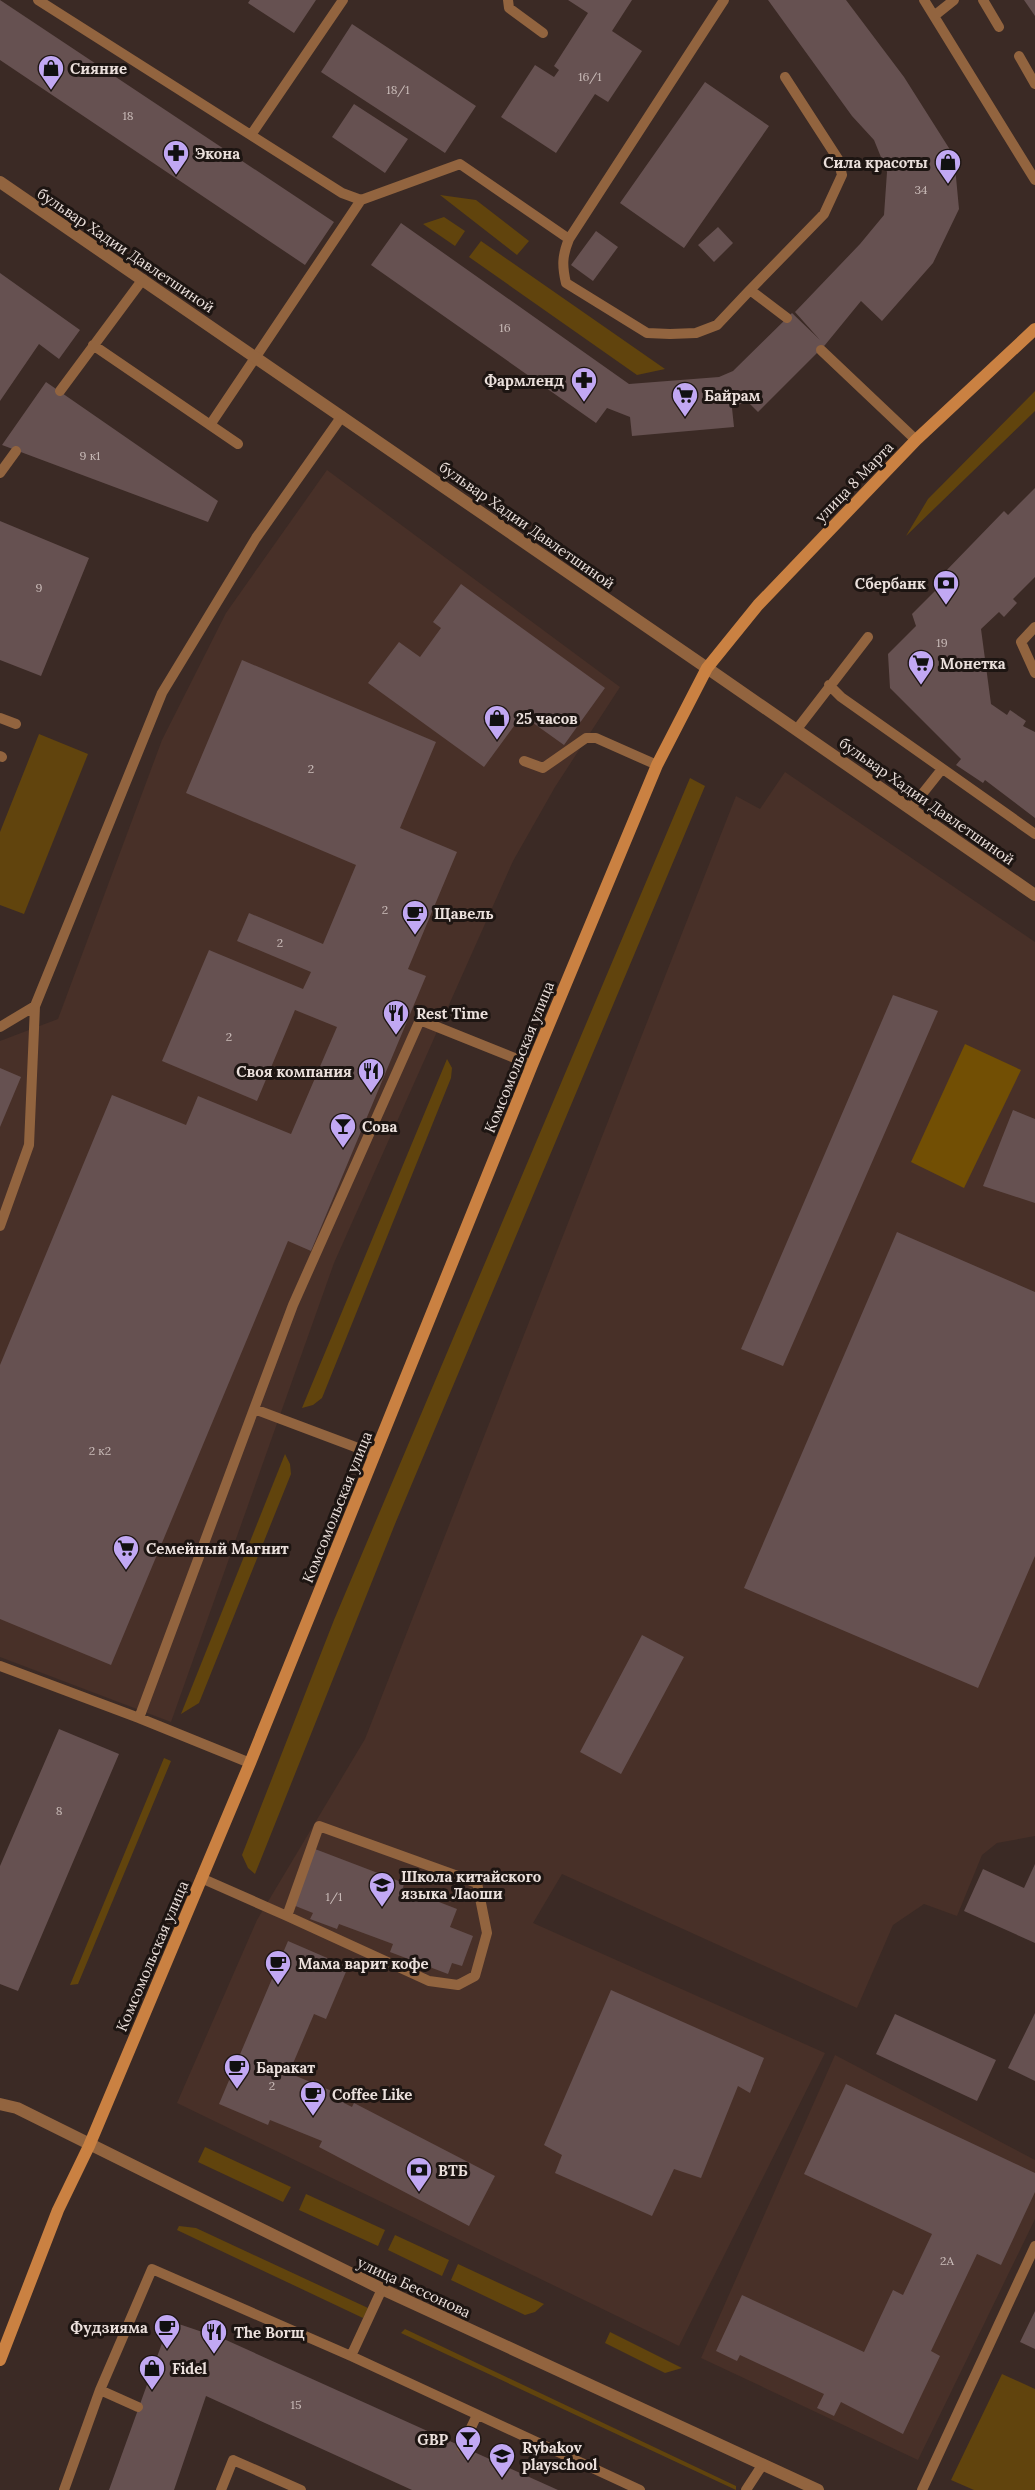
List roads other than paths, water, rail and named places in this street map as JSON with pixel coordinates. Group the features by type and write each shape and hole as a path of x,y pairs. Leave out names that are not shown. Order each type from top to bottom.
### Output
{"main road":[{"name":"улица 8 Марта","path":"707,668 758,604 915,440 1035,329"},
{"name":"Комсомольская улица","path":"0,2360 58,2210 89,2146 250,1763 532,1065 657,765 707,668"}],"street":[{"name":"бульвар Хадии Давлетшиной","path":"0,182 1035,895"},
{"name":"улица Бессонова","path":"0,2104 17,2108 89,2146 382,2289 818,2490"}],"lane":[{"path":"38,0 342,193 361,200"},
{"path":"251,135 343,0"},
{"path":"508,0 509,8 543,33"},
{"path":"724,0 569,239 563,253 562,267 567,283 647,333 696,333 717,325 824,214 842,175 838,159 784,77"},
{"path":"924,0 1035,180"},
{"path":"934,16 954,0"},
{"path":"983,0 999,27"},
{"path":"1019,56 1035,84"},
{"path":"210,425 361,200 460,164 569,239"},
{"path":"60,391 143,279"},
{"path":"750,290 787,318"},
{"path":"93,345 238,444"},
{"path":"821,350 915,440"},
{"path":"0,1226 29,1145 36,1006 162,693 256,538 342,416"},
{"path":"0,473 16,451"},
{"path":"1035,627 1021,642 1035,673"},
{"path":"796,729 868,637"},
{"path":"829,685 841,697 1035,834"},
{"path":"0,718 16,724"},
{"path":"524,761 543,768 586,738 596,738 657,765"},
{"path":"910,808 942,769"},
{"path":"0,1026 36,1006"},
{"path":"139,1718 293,1305 420,1020 532,1065"},
{"path":"254,1409 374,1454"},
{"path":"0,1666 139,1718 250,1763"},
{"path":"201,1878 429,1981 458,1985 475,1976 487,1933 477,1883 319,1826 287,1916"},
{"path":"922,2490 1035,2246"},
{"path":"64,2490 100,2390 152,2269 351,2356 640,2490"},
{"path":"351,2356 382,2289"},
{"path":"100,2390 138,2407"},
{"path":"462,2447 477,2415"},
{"path":"221,2490 233,2460 301,2490"},
{"path":"746,2490 763,2464"}],"place":[{"name":"Сияние","path":"51,91"},
{"name":"Экона","path":"176,176"},
{"name":"Сила красоты","path":"948,185"},
{"name":"Фармленд","path":"584,403"},
{"name":"Байрам","path":"685,418"},
{"name":"Сбербанк","path":"946,606"},
{"name":"Монетка","path":"921,686"},
{"name":"25 часов","path":"497,741"},
{"name":"Щавель","path":"415,936"},
{"name":"Rest Time","path":"396,1036"},
{"name":"Своя компания","path":"371,1094"},
{"name":"Сова","path":"343,1149"},
{"name":"Семейный Магнит","path":"126,1571"},
{"name":"Школа китайского языка Лаоши","path":"382,1908"},
{"name":"Мама варит кофе","path":"278,1986"},
{"name":"Баракат","path":"237,2090"},
{"name":"Coffee Like","path":"313,2117"},
{"name":"ВТБ","path":"419,2193"},
{"name":"Фудзияма","path":"167,2350"},
{"name":"The Borщ","path":"214,2355"},
{"name":"Fidel","path":"152,2391"},
{"name":"GBP","path":"468,2462"},
{"name":"Rybakov playschool","path":"502,2479"}]}
